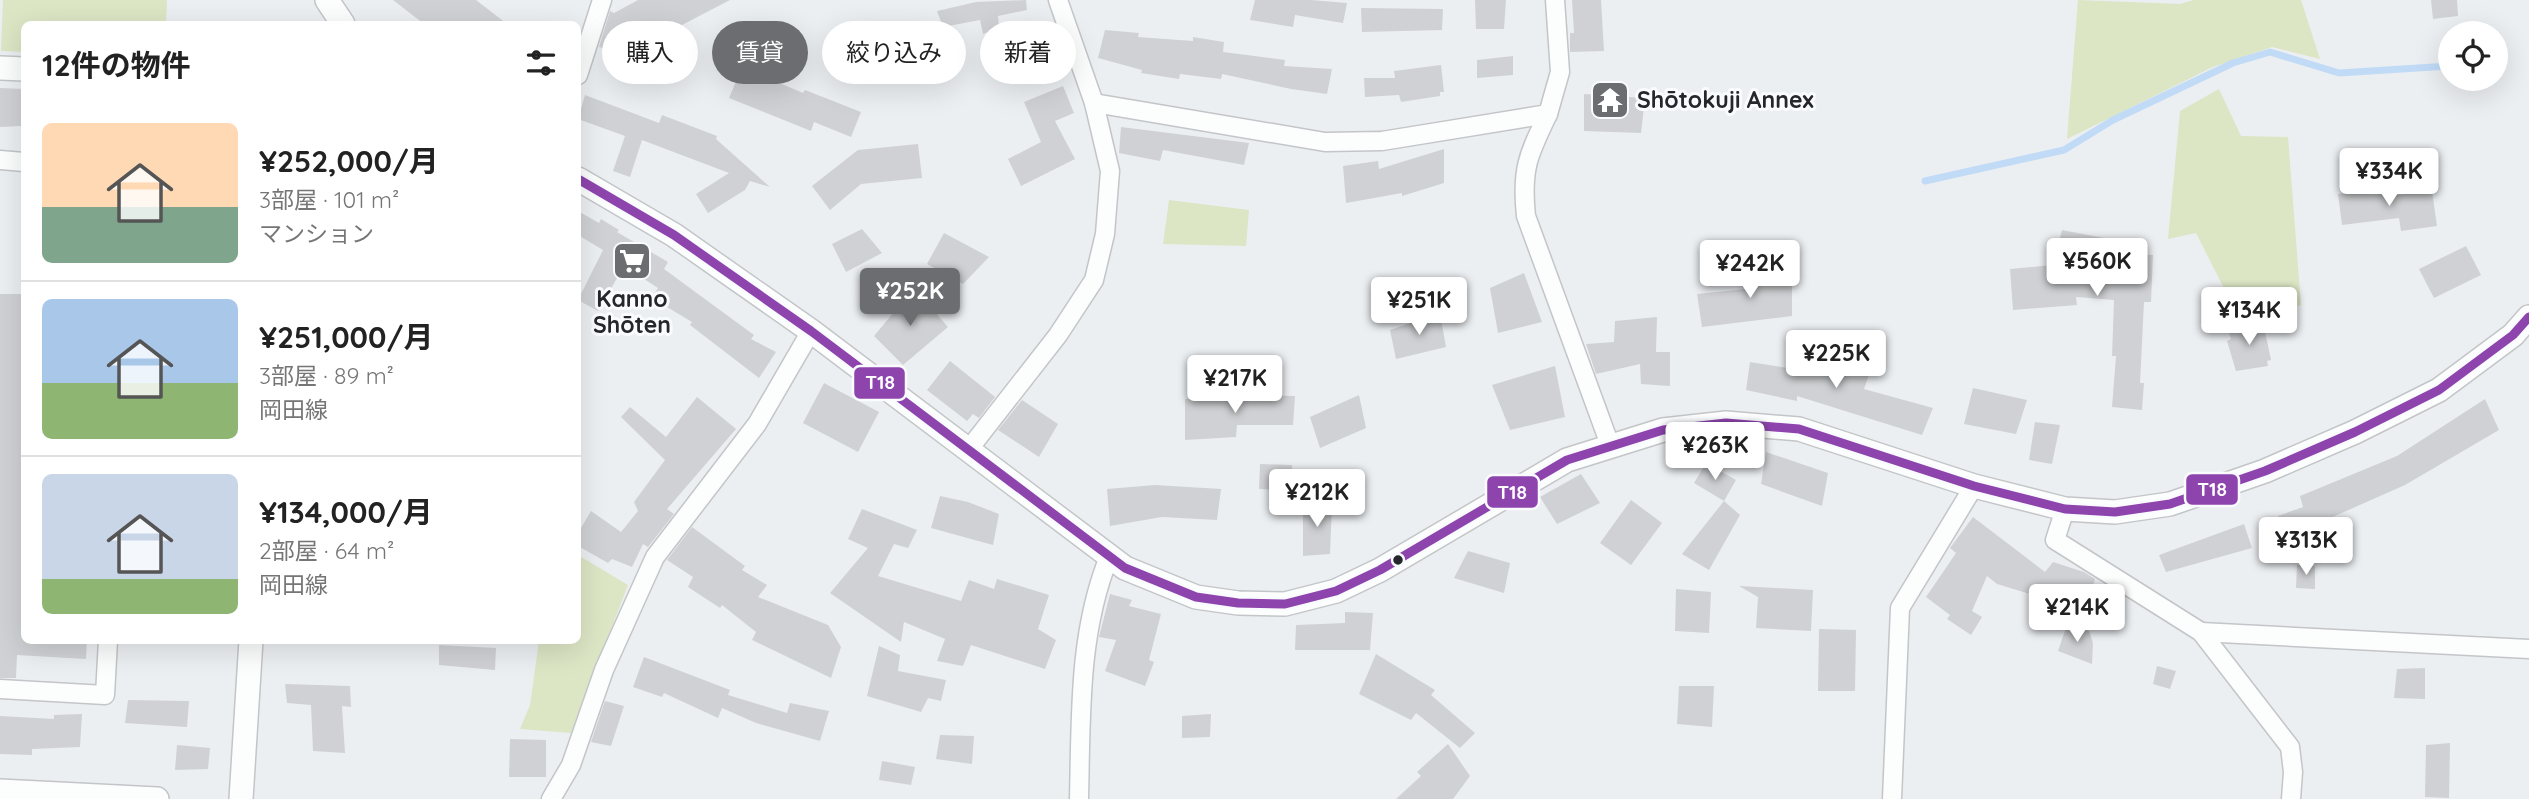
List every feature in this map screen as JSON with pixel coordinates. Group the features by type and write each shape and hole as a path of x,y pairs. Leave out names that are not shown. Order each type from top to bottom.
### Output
{"street":[{"path":"327,0 341,21"},
{"path":"581,66 602,0"},
{"path":"969,449 1058,335 1094,280 1105,234 1110,171 1094,103 1058,0"},
{"path":"1555,0 1560,72 1548,114 1528,155 1523,185 1527,216 1610,445"},
{"path":"0,68 21,69"},
{"path":"1094,103 1325,142 1381,141 1548,114"},
{"path":"0,160 21,162"},
{"path":"581,181 674,234 811,331 1117,562 1196,597 1210,599 1285,604 1323,594 1380,570 1567,460 1663,430 1726,423 1799,429 1974,486 2065,509 2115,512 2170,504 2265,471 2355,432 2439,390 2513,335 2529,317"},
{"path":"551,799 571,765 604,670 655,557 757,424 811,331"},
{"path":"1892,799 1900,607 1974,486"},
{"path":"2065,509 2055,540 2201,632 2290,747 2293,772 2291,799"},
{"path":"1079,799 1083,672 1100,579 1117,562"},
{"path":"2201,632 2529,649"},
{"path":"0,689 105,695 108,644"},
{"path":"241,799 251,644"},
{"path":"0,791 157,799"}],"green space":[{"path":"3,0 167,0 166,21 21,21 21,52 1,51"},
{"path":"2078,0 2180,4 2194,0 2301,0 2320,59 2272,47 2213,67 2067,139"},
{"path":"2219,89 2241,136 2288,137 2301,305 2242,324 2196,233 2168,239 2180,111"},
{"path":"1169,200 1249,210 1246,246 1163,244"},
{"path":"581,557 628,585 571,733 520,729 530,705 539,644 581,644"}],"building":[{"path":"393,0 476,0 503,21 420,21"},
{"path":"638,0 730,0 690,21 607,21 610,11 614,13"},
{"path":"1026,0 1027,10 998,16 998,21 941,21 937,11 976,2"},
{"path":"1255,0 1347,3 1343,23 1295,15 1293,27 1250,20"},
{"path":"1475,0 1506,0 1504,29 1476,29"},
{"path":"1572,0 1601,0 1604,51 1570,52 1570,33 1574,33"},
{"path":"2431,0 2457,0 2458,16 2433,19"},
{"path":"1361,8 1443,9 1442,30 1362,32"},
{"path":"1105,30 1139,33 1138,37 1193,41 1193,37 1224,42 1223,52 1285,60 1284,66 1332,69 1327,94 1222,74 1221,79 1180,74 1179,79 1141,73 1142,70 1098,58"},
{"path":"1513,56 1513,75 1477,78 1477,60"},
{"path":"1441,65 1444,92 1440,92 1440,96 1401,102 1399,95 1365,97 1364,78 1395,78 1394,71"},
{"path":"735,84 782,84 861,112 851,137 814,122 811,131 729,98"},
{"path":"1063,86 1074,113 1055,121 1075,159 1021,186 1008,159 1041,142 1024,102"},
{"path":"0,88 21,89 21,126 0,127"},
{"path":"1584,94 1645,98 1641,133 1584,131"},
{"path":"585,95 659,123 662,115 717,136 716,139 770,187 750,181 745,190 708,213 696,194 729,173 642,140 630,177 613,171 625,136 581,120"},
{"path":"1121,127 1249,143 1244,165 1163,150 1160,161 1119,153"},
{"path":"918,144 922,178 861,184 830,210 812,186 858,150"},
{"path":"1444,149 1444,183 1402,196 1402,193 1346,203 1343,166 1378,161 1379,169"},
{"path":"2387,188 2388,196 2432,191 2437,226 2401,231 2399,218 2342,225 2338,194"},
{"path":"581,213 599,223 601,219 619,230 617,232 668,262 664,269 754,335 751,339 776,352 759,378 690,325 692,322 652,298 658,288 624,266 598,311 581,302 581,294 603,250 581,237"},
{"path":"862,229 882,253 846,272 832,244"},
{"path":"2062,230 2125,242 2123,253 2153,255 2151,302 2144,302 2140,383 2144,383 2142,410 2112,407 2116,356 2112,356 2114,300 2076,297 2077,305 2013,310 2010,269 2053,265"},
{"path":"944,233 989,257 963,284 927,264"},
{"path":"2466,246 2481,275 2434,298 2419,269"},
{"path":"1759,268 1792,269 1792,316 1702,327 1697,294 1755,288"},
{"path":"1524,273 1542,322 1498,333 1490,288"},
{"path":"914,288 948,327 903,365 874,336"},
{"path":"0,294 21,294 21,644 87,644 86,659 17,655 16,678 0,678"},
{"path":"1440,313 1446,347 1396,359 1390,330"},
{"path":"1657,317 1656,352 1670,352 1670,386 1641,384 1640,364 1596,374 1586,344 1614,342 1615,321"},
{"path":"2263,322 2271,360 2267,361 2268,366 2236,371 2227,341 2231,339 2228,330"},
{"path":"1796,348 1809,350 1870,372 1864,389 1933,408 1922,435 1797,396 1797,401 1746,390 1750,362 1794,369"},
{"path":"950,361 995,397 979,418 973,414 967,421 927,390"},
{"path":"1555,366 1565,417 1510,430 1492,385"},
{"path":"824,383 879,412 858,452 803,423"},
{"path":"1973,388 2027,400 2016,434 1964,424"},
{"path":"1253,395 1295,396 1293,425 1237,425 1236,437 1185,440 1185,399"},
{"path":"1359,395 1366,428 1320,448 1310,417"},
{"path":"697,397 736,429 667,509 674,514 648,547 643,544 632,567 612,559 608,563 581,548 581,528 591,511 621,532 638,511 634,502 665,460 621,417 630,407 666,437"},
{"path":"2485,399 2499,430 2405,485 2301,531 2283,535 2278,516 2303,507 2300,496 2397,456"},
{"path":"1022,400 1058,424 1039,457 998,430"},
{"path":"2035,422 2060,425 2052,464 2029,460"},
{"path":"1766,452 1828,473 1822,506 1761,484"},
{"path":"1706,463 1736,480 1724,501 1694,483"},
{"path":"1260,464 1292,465 1292,490 1259,489"},
{"path":"1581,474 1600,503 1557,524 1540,497"},
{"path":"1155,485 1221,489 1217,520 1162,517 1110,526 1107,489"},
{"path":"940,496 968,502 999,514 993,545 931,528"},
{"path":"1631,500 1662,523 1631,565 1600,543"},
{"path":"1724,501 1740,515 1709,570 1682,554"},
{"path":"1303,504 1332,505 1330,554 1303,556"},
{"path":"862,509 917,530 908,548 894,544 878,576 961,601 969,580 994,589 997,579 1049,595 1038,629 1056,640 1045,669 971,645 963,666 937,661 945,639 904,622 901,642 830,593 868,548 848,539"},
{"path":"1973,517 2045,572 2053,562 2084,572 2095,579 2085,611 1997,584 1987,576 1972,611 1982,617 1971,635 1947,619 1950,615 1926,597 1956,553 1950,548"},
{"path":"2244,524 2252,548 2166,572 2159,555"},
{"path":"692,527 745,566 742,570 767,585 758,597 828,625 841,647 831,678 752,640 756,632 722,605 720,608 688,587 693,577 667,560"},
{"path":"1468,551 1510,563 1504,593 1454,578"},
{"path":"2297,565 2315,566 2315,589 2296,588"},
{"path":"1739,586 1813,590 1811,631 1756,628 1758,597"},
{"path":"1676,589 1711,592 1709,633 1675,631"},
{"path":"1110,594 1132,600 1129,606 1161,614 1149,660 1154,662 1145,686 1105,671 1116,640 1099,637"},
{"path":"1345,612 1373,613 1370,650 1295,650 1296,625 1345,623"},
{"path":"2067,625 2089,631 2093,643 2092,664 2058,651"},
{"path":"1819,629 1856,630 1855,691 1818,691"},
{"path":"439,645 496,648 495,670 439,665"},
{"path":"879,646 900,655 898,671 946,680 941,701 928,698 921,712 867,696"},
{"path":"1376,654 1435,690 1431,695 1475,733 1460,748 1416,713 1411,720 1359,694"},
{"path":"644,657 730,690 728,695 787,713 790,703 829,711 820,741 756,723 722,708 718,718 664,693 662,697 633,687"},
{"path":"2157,666 2176,671 2170,689 2153,684"},
{"path":"2425,668 2425,699 2394,698 2397,669"},
{"path":"285,684 350,686 351,707 342,706 345,753 313,751 311,705 287,703"},
{"path":"1679,686 1714,686 1712,727 1677,724"},
{"path":"128,700 189,701 187,727 125,723"},
{"path":"605,701 624,706 611,746 591,742"},
{"path":"82,714 80,747 32,749 32,755 0,754 0,716 54,719 54,715"},
{"path":"1211,714 1210,737 1182,738 1182,716"},
{"path":"940,735 974,736 972,764 936,759"},
{"path":"510,739 546,740 546,777 509,777"},
{"path":"2450,743 2449,798 2425,797 2426,745"},
{"path":"1448,744 1470,776 1453,799 1396,799 1421,776 1417,772"},
{"path":"177,745 210,748 208,769 175,770"},
{"path":"882,761 915,767 911,785 879,780"}],"waterway":[{"path":"1925,181 2064,150 2113,120 2233,63 2270,52 2339,73 2438,67"}],"transit line":[{"name":"T18","path":"581,181 674,235 811,331 1125,568 1196,597 1238,603 1285,604 1336,591 1380,570 1567,460 1663,430 1726,423 1799,429 1974,486 2065,509 2115,512 2170,504 2265,471 2355,432 2439,390 2513,335 2529,317"}],"place":[{"name":"Shōtokuji Annex","path":"1610,100"},
{"name":"Kanno Shōten","path":"632,261"}]}
